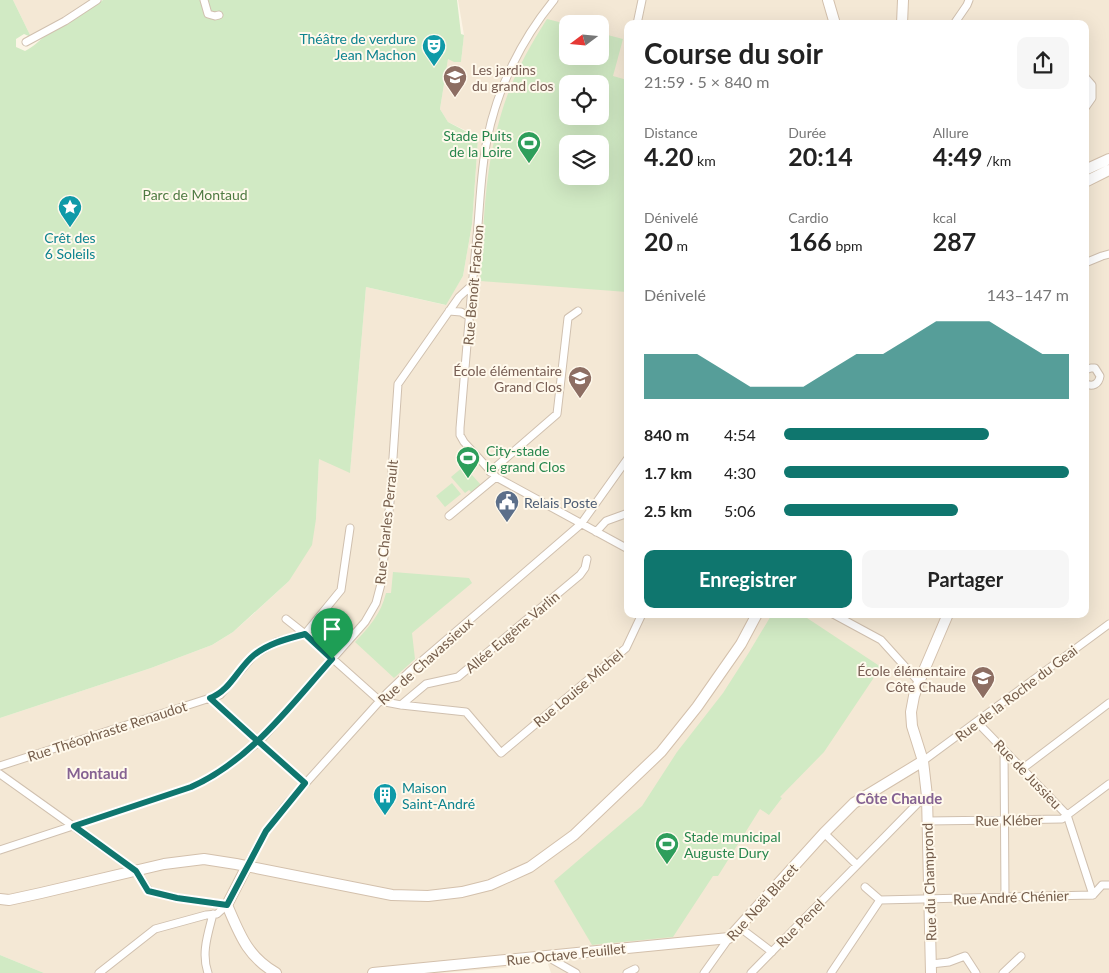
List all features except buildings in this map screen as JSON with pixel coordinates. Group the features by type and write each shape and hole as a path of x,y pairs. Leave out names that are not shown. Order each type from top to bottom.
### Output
{"street":[{"path":"26,42 65,21 97,0"},
{"path":"204,0 208,14 219,15"},
{"name":"Rue Benoît Frachon","path":"554,0 535,25 520,50 509,72 491,123 484,160 460,435 468,448 496,477 624,547"},
{"path":"638,20 642,0"},
{"path":"828,0 834,20"},
{"path":"902,20 903,0"},
{"path":"957,20 968,5 969,0"},
{"path":"1089,82 1092,85 1092,98 1089,102"},
{"path":"1089,168 1109,158"},
{"path":"1089,180 1109,170"},
{"path":"1089,262 1109,254"},
{"name":"Rue Charles Perrault","path":"0,850 191,787 206,780 259,742 372,613 381,584 390,502 398,384 449,311 472,285"},
{"path":"449,311 461,312 470,317"},
{"path":"490,472 557,414 568,318 578,311"},
{"path":"1089,368 1095,368 1100,376 1099,381 1095,385 1089,385"},
{"name":"Rue de Chavassieux","path":"227,905 266,831 305,783 409,672 581,524 624,464"},
{"path":"449,516 496,477"},
{"path":"596,532 606,522 624,515"},
{"path":"305,634 341,590 350,528"},
{"name":"Allée Eugène Varlin","path":"401,705 426,684 458,677 580,575 585,568 587,559"},
{"name":"Rue Louise Michel","path":"401,705 466,712 501,753 626,648 640,618"},
{"path":"0,899 9,900 164,864 204,859 392,896 428,896 462,892 490,884 530,867 574,835 661,752 703,699 741,644 755,618"},
{"path":"840,618 881,640 919,682"},
{"name":"Rue du Champrond","path":"931,968 927,796 923,761 912,726 911,712 919,682 946,618"},
{"path":"286,619 380,701 401,705"},
{"name":"Rue de la Roche du Geai","path":"923,761 1109,624"},
{"name":"Rue Théophraste Renaudot","path":"0,766 220,695 254,655 276,642 305,634"},
{"path":"210,698 305,783"},
{"path":"1022,769 1109,704"},
{"name":"Rue de Jussieu","path":"977,722 1067,815 1093,895"},
{"path":"1004,750 1005,897"},
{"name":"Rue Noël Blacet","path":"704,973 729,938 824,833 854,803 923,761"},
{"path":"0,774 136,871 148,891 177,898 227,905"},
{"name":"Rue Kléber","path":"928,821 1062,819 1109,784"},
{"name":"Rue Penel","path":"751,973 927,796"},
{"path":"824,833 858,865"},
{"path":"1093,895 1102,885 1109,885"},
{"path":"831,973 880,900 865,887"},
{"name":"Rue André Chénier","path":"880,900 1093,895"},
{"path":"99,973 155,929 206,914 217,914 227,905"},
{"path":"227,905 243,942 264,966 276,973"},
{"path":"208,973 204,953 213,914"},
{"path":"739,927 772,952"},
{"name":"Rue Octave Feuillet","path":"373,973 729,938"},
{"path":"546,956 576,973"},
{"path":"931,968 965,956 976,973"},
{"path":"1003,973 1021,956"},
{"path":"628,973 635,968"}],"shaded area":[{"path":"13,0 92,0 31,37"},
{"path":"458,0 1109,0 1109,973 551,973 547,961 503,968 440,973 44,973 0,955 0,718 151,668 212,645 233,632 289,581 316,519 319,458 350,472 366,287 445,305 463,276 472,224 478,139 473,138 469,132 448,122 440,109 448,58 461,62 464,35"}],"green space":[{"name":"Parc de Montaud","path":"0,0 13,0 31,37 24,34 16,39 16,47 25,51 48,34 103,0 457,0 461,34 464,35 461,62 454,62 448,59 440,109 448,122 469,133 473,138 478,139 472,224 463,276 446,305 366,287 350,473 319,459 316,519 312,545 289,581 233,632 212,645 151,668 0,718"},
{"name":"Stade Puits de la Loire","path":"547,19 559,22 559,65 609,65 609,35 623,39 613,76 624,79 624,292 480,281 491,158 504,105 526,54"},
{"name":"City-stade le grand Clos","path":"464,466 481,485 472,493 469,490 465,493 451,477"},
{"path":"452,483 461,494 445,507 436,496"},
{"path":"393,572 469,578 472,583 412,633 415,659 394,678 355,642 378,614 386,593 391,593"},
{"path":"770,618 807,618 881,667 824,752 780,797 782,798 769,815 760,809 718,876 713,876 673,937 592,945 554,881 642,806 677,752 723,693"},
{"path":"0,955 44,973 0,973"}],"place":[{"name":"Théâtre de verdure Jean Machon","path":"434,67"},
{"name":"Les jardins du grand clos","path":"455,98"},
{"name":"Stade Puits de la Loire","path":"529,164"},
{"name":"Crêt des 6 Soleils","path":"70,228"},
{"name":"École élémentaire Grand Clos","path":"580,399"},
{"name":"City-stade le grand Clos","path":"468,479"},
{"name":"Relais Poste","path":"507,523"},
{"name":"École élémentaire Côte Chaude","path":"983,699"},
{"name":"Maison Saint-André","path":"385,816"},
{"name":"Stade municipal Auguste Dury","path":"667,865"}],"district":[{"name":"Montaud","path":"97,773"},
{"name":"Côte Chaude","path":"899,798"}],"route":[{"path":"332,659 259,742 223,769 191,787 74,826 136,871 148,891 177,898 227,905 266,831 305,783 259,742 253,737 210,698 220,695 254,655 276,642 305,634 332,659"}]}
